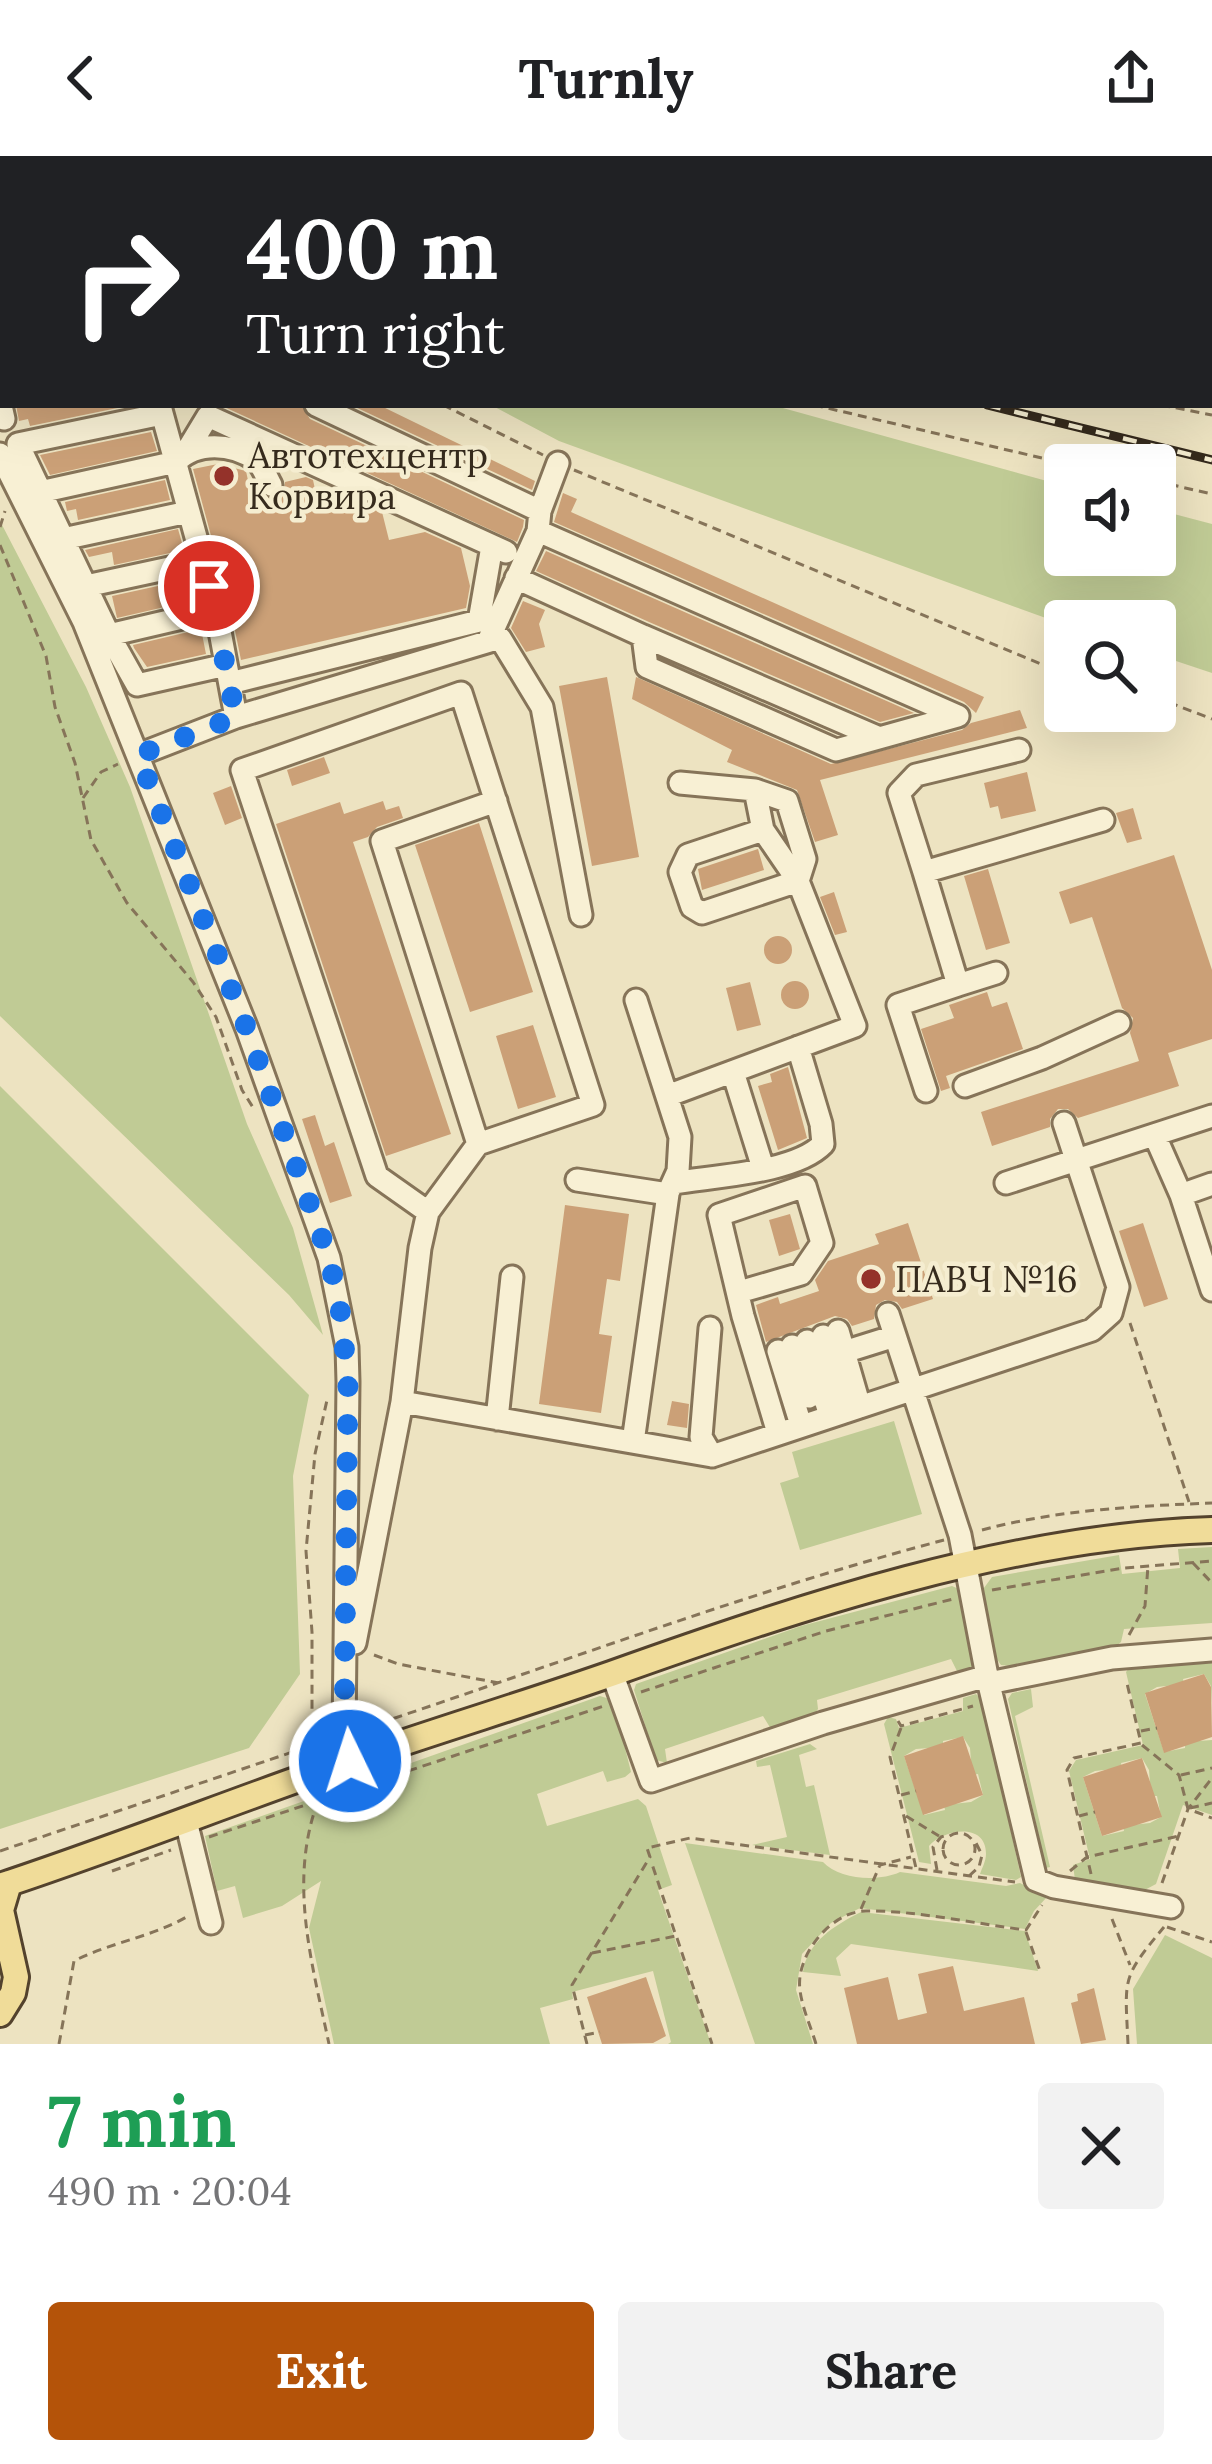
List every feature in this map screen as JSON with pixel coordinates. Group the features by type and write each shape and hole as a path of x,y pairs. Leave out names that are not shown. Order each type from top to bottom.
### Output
{"main road":[{"path":"0,2014 16,1978 1,1910 5,1884 189,1832 350,1761 850,1597 965,1566 1079,1545 1212,1530"}],"street":[{"path":"322,408 539,521 958,716 877,737 516,578"},
{"path":"182,456 208,416 499,549 478,621 228,674 137,685 18,444 161,410 182,456 188,512 216,610 228,674 236,717"},
{"path":"40,492 214,445 257,461 271,485"},
{"path":"0,454 74,598 247,1029 329,1258 348,1382 344,1735 350,1761"},
{"path":"489,639 558,463"},
{"path":"63,539 188,512"},
{"path":"86,586 202,561"},
{"path":"109,635 216,610"},
{"path":"138,755 236,717 500,638 542,707 581,915"},
{"path":"347,1684 402,1402 428,1212 478,1144 592,1105 461,693 242,770 377,1176 428,1212"},
{"path":"958,985 899,793 916,775 1019,750"},
{"path":"680,783 755,790 788,801 805,859 798,881"},
{"path":"667,1096 855,1026 798,881 764,830 755,790"},
{"path":"478,1144 382,842 496,801"},
{"path":"924,872 1103,820"},
{"path":"764,830 688,854 680,872 692,907 702,913 798,881"},
{"path":"926,1091 898,1005 996,973"},
{"path":"633,1442 680,1137 636,1000"},
{"path":"965,1087 1118,1023"},
{"path":"577,1180 670,1188 811,1157 823,1144 821,1124 799,1047"},
{"path":"733,1072 763,1168"},
{"path":"1006,1183 1212,1116"},
{"path":"402,1402 712,1456 1092,1330 1111,1313 1118,1287 1064,1123"},
{"path":"1155,1136 1212,1290"},
{"path":"1180,1196 1212,1184"},
{"path":"739,1292 801,1274 823,1243 805,1186 719,1215 739,1292 778,1433"},
{"path":"497,1419 512,1276"},
{"path":"814,1343 891,1325 960,1535 1035,1877 1054,1887 1165,1906"},
{"path":"710,1328 701,1437 712,1456"},
{"path":"814,1343 831,1416"},
{"path":"814,1343 831,1416"},
{"path":"612,1673 651,1781 824,1723 988,1679 1122,1658 1212,1650"},
{"path":"189,1832 208,1914"}],"path":[{"path":"449,408 558,463 1044,665"},
{"path":"827,408 1044,458"},
{"path":"1192,408 1212,416"},
{"path":"1176,486 1212,494"},
{"path":"0,545 46,656 91,840 128,903 193,982 215,1017 242,1090 254,1108"},
{"path":"1176,705 1212,719"},
{"path":"82,800 101,772 138,755"},
{"path":"1118,1287 1190,1504"},
{"path":"297,1751 313,1720 306,1551 315,1454 327,1400"},
{"path":"0,1852 695,1613 960,1535 1012,1522 1145,1505 1212,1503"},
{"path":"101,1875 189,1832 319,1799 826,1631 971,1595 1148,1565 1212,1561"},
{"path":"1192,1562 1212,1582"},
{"path":"1148,1565 1145,1606 1122,1658 1141,1744 1179,1775 1188,1809"},
{"path":"355,1642 398,1664 500,1683"},
{"path":"901,1726 903,1732 890,1757 916,1869"},
{"path":"1138,1732 1157,1728"},
{"path":"1094,1887 1067,1770 1074,1758 1141,1744"},
{"path":"1179,1775 1212,1768"},
{"path":"1129,2044 1125,1988 1131,1967 1165,1926 1160,1888 1188,1809 1212,1778"},
{"path":"899,1795 916,1791"},
{"path":"319,1799 303,1858 305,1929 329,2044"},
{"path":"1188,1809 1212,1803"},
{"path":"1188,1809 1212,1818"},
{"path":"1079,1816 1095,1812"},
{"path":"904,1815 940,1837"},
{"path":"950,1834 943,1844 944,1855 952,1864 964,1864 973,1857 975,1846 969,1836"},
{"path":"938,1872 932,1860 940,1837 969,1836 979,1844 982,1855 980,1867 969,1876"},
{"path":"1026,1930 1054,1887 1087,1857 1179,1836"},
{"path":"712,2044 647,1848 690,1838 1021,1881"},
{"path":"587,2044 572,1985 650,1857"},
{"path":"880,1864 913,1857"},
{"path":"861,1910 880,1864"},
{"path":"1108,1909 1131,1967"},
{"path":"817,2044 799,1988 804,1956 833,1924 861,1910 1026,1930"},
{"path":"59,2044 74,1961 101,1947 208,1914"},
{"path":"1026,1930 1040,1971"},
{"path":"591,1953 676,1936"},
{"path":"585,2035 600,2032"}],"green space":[{"path":"497,408 783,408 1044,480 1044,576 1176,576 1176,515 1212,524 1212,673 1176,661 1176,600 1044,600 1044,617 559,441"},
{"path":"0,521 86,687 130,787 247,1124 293,1228 323,1335 289,1295 0,1016"},
{"path":"0,1086 309,1395 293,1476 300,1674 249,1748 0,1829"},
{"path":"894,1421 922,1514 800,1550 780,1483 799,1477 792,1452"},
{"path":"1212,1547 1212,1623 1124,1629 1116,1646 1010,1666 996,1658 981,1592 992,1577 1119,1555 1122,1574 1180,1568 1178,1549"},
{"path":"952,1586 961,1590 975,1663 972,1669 957,1671 951,1659 817,1700 813,1716 771,1729 763,1716 665,1749 667,1763 656,1760 636,1684 801,1626"},
{"path":"1212,1663 1212,1703 1204,1674 1145,1694 1164,1752 1185,1748 1185,1742 1212,1740 1212,1815 1183,1805 1156,1884 1141,1892 1075,1880 1073,1865 1090,1859 1069,1771 1076,1760 1143,1745 1126,1672 1130,1667","holes":["1142,1758 1149,1770 1151,1796 1157,1796 1161,1817 1102,1836 1083,1777"]},
{"path":"1031,1689 1033,1707 1015,1716 1050,1867 1046,1868 1008,1699 1012,1693"},
{"path":"976,1694 982,1700 1021,1877 1016,1880 980,1874 986,1857 984,1844 971,1833 935,1840 929,1846 931,1864 919,1862 884,1724 888,1717 896,1719 899,1728 963,1711 963,1698","holes":["963,1737 970,1748 972,1775 978,1774 983,1795 924,1815 904,1756"]},
{"path":"600,1696 613,1700 631,1772 607,1782 603,1771 537,1794 547,1826 638,1799 646,1806 672,1885 658,1890 711,2044 668,2044 653,1971 572,1992 573,1999 540,2008 550,2044 334,2044 309,1928 321,1881 282,1906 243,1918 235,1886 217,1891 205,1836"},
{"path":"810,1744 817,1749 799,1755 806,1787 814,1785 830,1855 752,1845 787,1837 770,1765 757,1767 756,1761"},
{"path":"685,1843 823,1862 839,1873 860,1877 900,1872 1006,1886 1020,1883 1047,1897 1025,1929 860,1908 831,1923 802,1954 796,1990 813,2044 755,2044"},
{"path":"861,1912 1025,1931 1038,1971 851,1944 836,1958 841,1976 803,1972 816,1943"},
{"path":"1165,1935 1212,1958 1212,2044 1137,2044 1133,1989"}],"building":[{"path":"17,408 117,408 30,426 28,419 19,421"},
{"path":"227,408 303,408 310,419 524,520 517,542"},
{"path":"357,408 385,408 535,481 532,490"},
{"path":"151,432 157,451 50,475 40,455"},
{"path":"218,464 246,471 250,490 256,489 264,498 277,499 285,482 306,477 313,480 318,503 348,496 382,512 389,540 425,532 461,548 470,586 466,608 241,660 193,469"},
{"path":"165,480 170,500 78,520 76,509 67,511 65,502"},
{"path":"563,493 577,499 571,512 984,697 976,713 964,702 554,522"},
{"path":"178,529 184,550 114,565 112,552 89,557 85,550"},
{"path":"546,551 914,713 880,722 649,622 536,571"},
{"path":"190,579 195,600 117,618 112,596"},
{"path":"523,601 545,610 539,624 545,647 526,652 511,628"},
{"path":"201,629 206,654 147,667 133,645"},
{"path":"607,677 639,857 592,866 559,686"},
{"path":"636,677 831,764 1020,710 1027,728 820,780 838,835 815,842 797,790 727,762 732,750 632,699"},
{"path":"324,757 330,773 292,786 287,770"},
{"path":"1027,772 1036,811 1001,819 998,806 990,808 984,783"},
{"path":"231,786 242,818 225,825 213,793"},
{"path":"383,801 386,810 399,806 403,818 353,842 451,1134 386,1156 276,824 340,802 344,814"},
{"path":"1133,808 1142,839 1127,843 1116,813"},
{"path":"479,823 533,992 470,1012 415,845"},
{"path":"758,849 764,870 702,890 698,869"},
{"path":"1174,855 1212,970 1212,1039 1168,1053 1179,1086 1078,1118 1068,1109 1058,1109 1050,1127 992,1146 981,1112 1139,1061 1130,1033 1133,1018 1122,1008 1092,917 1070,924 1059,892"},
{"path":"988,869 1010,943 986,950 964,876"},
{"path":"834,892 847,932 835,935 820,897"},
{"path":"778,936 788,940 792,950 788,960 778,964 768,960 764,950 768,940"},
{"path":"795,981 805,985 809,995 805,1005 795,1009 785,1005 781,995 785,985"},
{"path":"750,982 761,1025 737,1031 726,988"},
{"path":"987,992 992,1007 1007,1002 1023,1049 946,1076 950,1088 941,1091 921,1029 954,1018 949,1005"},
{"path":"533,1025 556,1097 518,1109 496,1036"},
{"path":"788,1067 807,1138 778,1150 758,1086 772,1082 770,1074"},
{"path":"315,1115 325,1146 334,1142 352,1196 330,1203 302,1119"},
{"path":"565,1205 629,1214 620,1281 607,1279 599,1334 612,1336 601,1413 539,1404"},
{"path":"790,1214 800,1249 779,1256 769,1220"},
{"name":"ПАВЧ №16","path":"908,1223 933,1299 902,1309 897,1302 885,1300 876,1305 874,1319 852,1326 835,1316 766,1342 756,1305 778,1297 780,1304 819,1291 815,1280 828,1261 879,1244 875,1234"},
{"path":"1143,1223 1168,1299 1144,1307 1119,1231"},
{"path":"672,1401 689,1404 687,1428 667,1425"},
{"path":"1204,1674 1211,1687 1212,1737 1164,1753 1145,1693"},
{"path":"963,1736 983,1795 923,1815 904,1756"},
{"path":"1142,1758 1162,1817 1102,1836 1083,1777"},
{"path":"953,1966 964,2011 1024,1997 1035,2044 857,2044 844,1988 888,1977 898,2020 927,2013 918,1974"},
{"path":"646,1977 666,2036 653,2043 602,2044 587,1997"},
{"path":"1094,1988 1106,2040 1081,2044 1071,2003 1078,2001 1077,1994"}],"railway":[{"path":"999,408 1212,460"}],"place":[{"name":"Автотехцентр Корвира","path":"224,476"},
{"name":"ПАВЧ №16","path":"871,1279"}],"route":[{"path":"209,586 236,717 138,755 247,1029 329,1258 340,1308 348,1382 344,1735 350,1761"}]}
